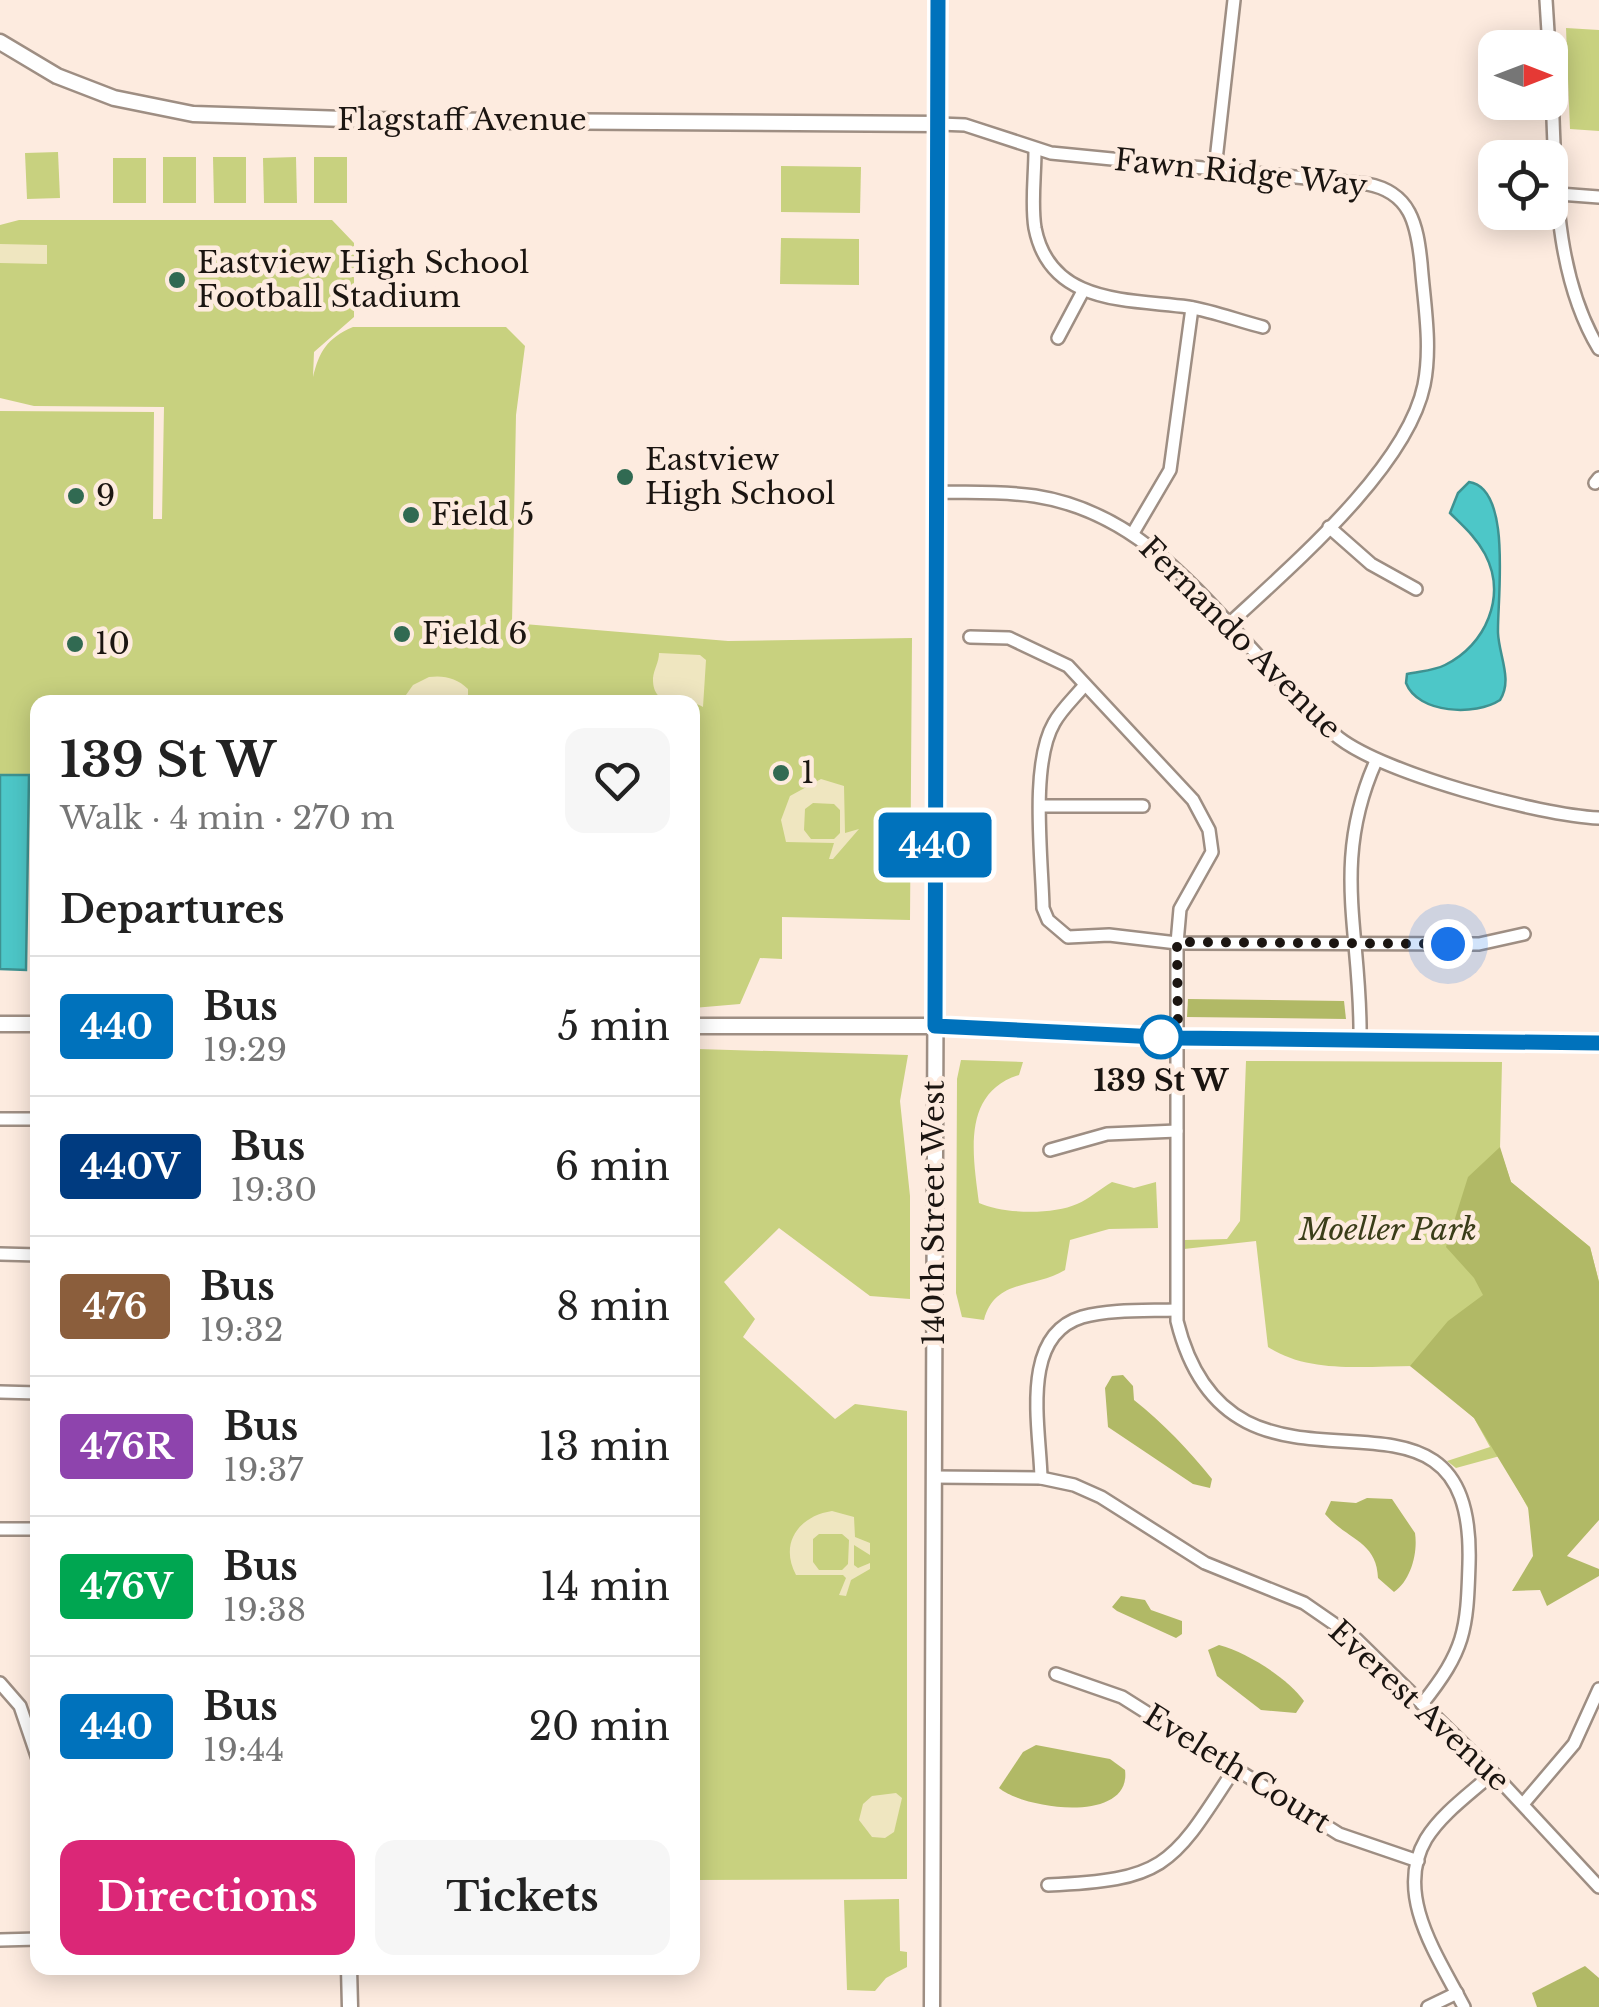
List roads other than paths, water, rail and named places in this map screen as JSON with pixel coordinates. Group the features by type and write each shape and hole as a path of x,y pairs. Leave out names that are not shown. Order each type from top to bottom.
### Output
{"street":[{"name":"140th Street West","path":"932,2007 938,0"},
{"path":"1214,169 1234,0"},
{"path":"1546,0 1548,30"},
{"name":"Flagstaff Avenue","path":"0,42 57,76 114,98 212,116 939,124"},
{"name":"Fawn Ridge Way","path":"939,124 965,125 1035,150 1377,186 1402,200 1417,226 1428,351 1420,400 1399,443 1329,527 1228,624"},
{"path":"1035,150 1034,212 1040,245 1057,272 1083,291 1114,300 1192,308 1263,328"},
{"path":"1568,195 1599,197"},
{"path":"1562,230 1565,266 1581,319 1599,349"},
{"path":"1058,338 1083,291"},
{"path":"1134,532 1170,470 1192,308"},
{"name":"Fernando Avenue","path":"936,492 1050,498 1101,515 1134,532 1171,562 1326,728 1376,761 1546,810 1599,818"},
{"path":"1329,527 1371,564 1416,589"},
{"path":"970,636 1009,638 1044,651 1068,666 1193,800 1209,830 1212,852 1180,909 1177,942 1176,1310 1186,1354 1199,1380 1244,1421 1295,1440 1410,1446 1441,1465 1456,1482 1470,1529 1464,1632 1452,1666 1422,1704"},
{"path":"1084,687 1054,721 1046,740 1041,806 1043,908 1048,920 1068,936 1110,935 1177,942 1478,944 1524,934"},
{"path":"1360,1040 1349,846 1358,803 1376,761"},
{"path":"1041,806 1143,806"},
{"path":"0,1024 30,1024"},
{"path":"700,1026 935,1026 1178,1038 1599,1043"},
{"path":"0,1119 30,1119"},
{"path":"1050,1150 1108,1134 1177,1131"},
{"path":"0,1254 30,1255"},
{"path":"1040,1478 1040,1371 1052,1336 1068,1323 1089,1316 1176,1310"},
{"path":"0,1392 30,1393"},
{"name":"Everest Avenue","path":"933,1477 1040,1478 1088,1490 1191,1556 1304,1604 1356,1639 1493,1773 1599,1887"},
{"path":"0,1528 30,1529"},
{"name":"Eveleth Court","path":"1056,1674 1122,1697 1339,1834 1418,1861"},
{"path":"0,1683 20,1706 30,1735"},
{"path":"1523,1804 1574,1744 1599,1689"},
{"path":"1048,1885 1116,1882 1160,1865 1191,1836 1235,1768"},
{"path":"1464,2007 1418,1912 1414,1887 1418,1861 1437,1825 1493,1773"},
{"path":"0,1940 30,1939"},
{"path":"349,1975 350,2007"},
{"path":"1428,2007 1457,1993"}],"water":[{"path":"1469,482 1483,489 1497,524 1498,633 1505,684 1500,700 1463,710 1422,701 1406,683 1407,674 1440,667 1459,656 1472,645 1489,618 1494,586 1491,570 1478,542 1450,513 1458,493"},
{"path":"0,775 29,775 26,970 0,969"}],"place":[{"name":"Eastview High School Football Stadium","path":"177,280"},
{"name":"Eastview High School","path":"625,477"},
{"name":"9","path":"76,496"},
{"name":"Field 5","path":"411,515"},
{"name":"Field 6","path":"402,634"},
{"name":"10","path":"75,644"},
{"name":"1","path":"781,773"},
{"name":"139 St W","path":"1161,1037"}],"park label":[{"name":"Moeller Park","path":"1388,1230"}]}
